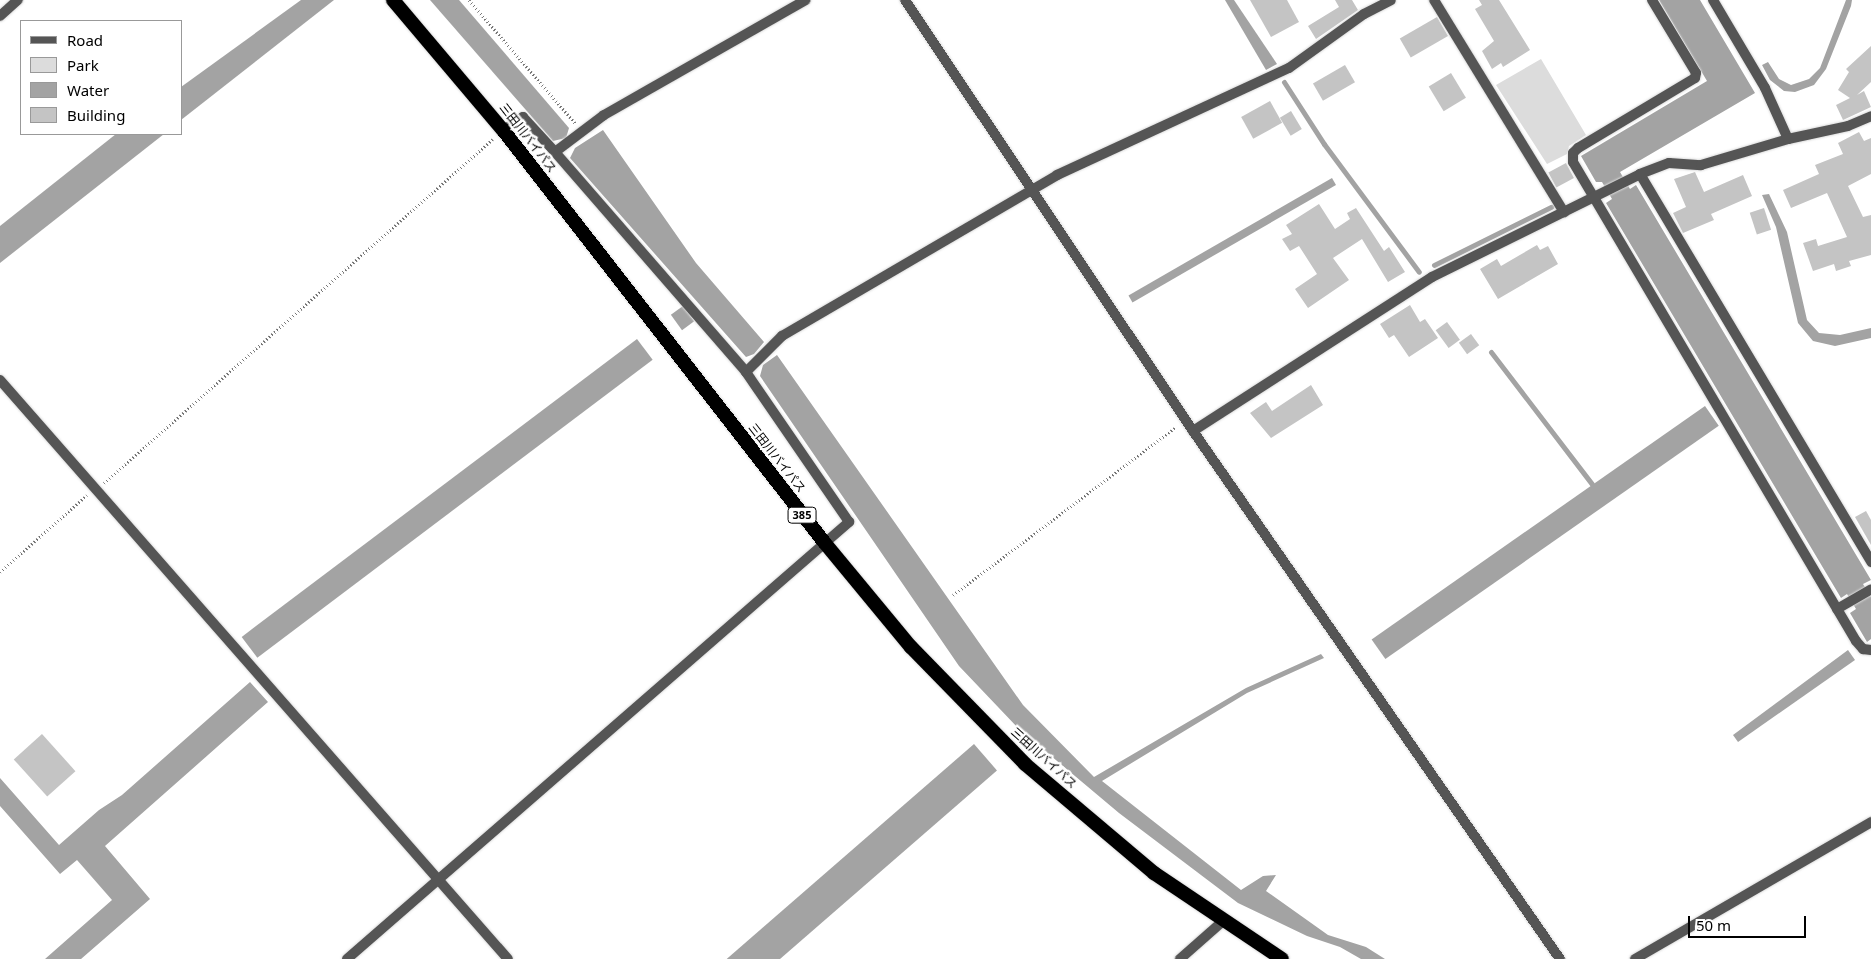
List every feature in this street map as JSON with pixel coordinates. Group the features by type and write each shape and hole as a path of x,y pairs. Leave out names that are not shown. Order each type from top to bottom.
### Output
{"highway":[{"name":"三田川バイパス","path":"393,0 504,130 824,542 911,647 1025,764 1154,873 1282,959"}],"street":[{"path":"0,16 18,0"},
{"path":"555,152 604,115 806,0"},
{"path":"905,0 1193,431 1560,959"},
{"path":"746,372 782,336 1056,175 1289,68 1364,14 1391,0"},
{"path":"1434,0 1564,212"},
{"path":"1652,0 1696,73 1695,78 1573,153 1573,162 1599,196 1856,641 1863,648 1871,650"},
{"path":"1712,0 1765,88 1788,139"},
{"path":"1193,431 1432,277 1599,196 1629,179 1669,163 1701,165 1788,139 1848,126 1871,116"},
{"path":"347,959 849,522 746,372 555,152 523,117 504,130"},
{"path":"1640,174 1871,562"},
{"path":"0,380 508,959"},
{"path":"1837,609 1870,589"},
{"path":"1635,959 1871,822"},
{"path":"1180,959 1223,921"}],"path":[{"path":"469,0 583,132"},
{"path":"0,572 80,499 96,490 504,130"},
{"path":"953,595 1185,419"}],"green space":[{"path":"1541,59 1586,135 1569,146 1567,154 1547,164 1496,85"}],"water":[{"path":"301,0 334,0 182,119 182,86"},
{"path":"430,0 459,0 569,128 566,138 553,141"},
{"path":"1225,0 1234,0 1277,64 1266,70"},
{"path":"1659,0 1700,0 1755,93 1620,172 1630,189 1636,185 1871,580 1863,584 1871,597 1871,639 1867,642 1850,613 1856,609 1847,594 1841,598 1606,203 1612,199 1602,182 1596,182 1581,156 1707,81"},
{"path":"1846,0 1852,0 1851,6 1826,69 1814,85 1795,92 1784,91 1770,80 1762,65 1768,62 1779,79 1791,85 1809,79 1820,68"},
{"path":"603,130 696,263 764,342 754,354 746,357 570,158 575,148"},
{"path":"115,135 163,135 0,263 0,226"},
{"path":"1332,178 1336,185 1132,302 1128,296"},
{"path":"1769,194 1787,232 1807,320 1819,333 1840,335 1871,328 1871,338 1835,346 1813,341 1798,323 1776,227 1762,195"},
{"path":"683,306 694,321 682,330 671,315"},
{"path":"637,339 653,360 257,658 242,637"},
{"path":"777,355 1023,705 1094,777 1246,688 1321,654 1324,658 1247,693 1102,781 1241,890 1263,876 1276,875 1266,891 1328,935 1366,947 1385,959 1361,959 1340,947 1307,936 1238,903 1119,813 1019,729 959,666 760,376 763,365"},
{"path":"1705,406 1719,426 1385,659 1372,639"},
{"path":"1848,650 1855,660 1738,742 1733,735"},
{"path":"250,682 268,702 105,846 150,899 81,959 45,959 112,900 77,860 60,874 0,806 0,778 59,845 99,810 122,795"},
{"path":"974,744 997,770 780,959 727,959"}],"building":[{"path":"1250,0 1287,0 1299,22 1271,37"},
{"path":"1335,0 1352,0 1358,10 1316,39 1308,26 1339,7"},
{"path":"1479,0 1499,0 1530,50 1503,67 1501,63 1492,69 1482,51 1494,41 1475,9 1482,5"},
{"path":"1437,17 1448,36 1411,58 1400,38"},
{"path":"1871,46 1871,82 1857,95 1864,91 1871,107 1843,120 1836,105 1850,98 1838,90 1849,72 1846,69"},
{"path":"1345,65 1355,82 1323,101 1313,84"},
{"path":"1451,73 1466,98 1444,111 1429,86"},
{"path":"1270,101 1282,123 1253,139 1241,117"},
{"path":"1291,111 1302,129 1291,136 1280,118"},
{"path":"1859,132 1864,141 1871,138 1871,174 1848,186 1863,217 1871,215 1871,255 1849,261 1851,266 1836,271 1834,264 1813,271 1803,243 1816,239 1818,246 1847,237 1827,193 1791,208 1783,190 1819,174 1815,165 1843,154 1838,143"},
{"path":"1566,163 1574,178 1556,187 1548,172"},
{"path":"1695,172 1704,192 1743,175 1752,196 1711,214 1714,220 1683,233 1673,213 1686,207 1674,179"},
{"path":"1319,204 1335,229 1350,219 1347,213 1356,208 1384,251 1389,247 1405,272 1388,282 1362,239 1333,258 1349,280 1308,308 1295,289 1317,274 1299,246 1290,251 1282,239 1292,234 1286,225"},
{"path":"1764,208 1771,230 1757,235 1750,213"},
{"path":"1537,245 1540,250 1548,246 1558,264 1498,299 1480,269 1497,259 1501,266"},
{"path":"1410,305 1420,322 1425,319 1438,338 1409,357 1394,335 1389,338 1380,324"},
{"path":"1447,322 1460,340 1449,348 1436,330"},
{"path":"1471,334 1479,345 1467,354 1459,343"},
{"path":"1311,385 1323,405 1271,438 1250,413 1266,402 1272,411"},
{"path":"1866,511 1871,520 1871,545 1855,517"},
{"path":"42,734 75,771 47,797 14,759"}],"waterway":[{"path":"1284,82 1324,144 1419,272"},
{"path":"1434,265 1551,207"},
{"path":"1491,352 1592,484"}]}
